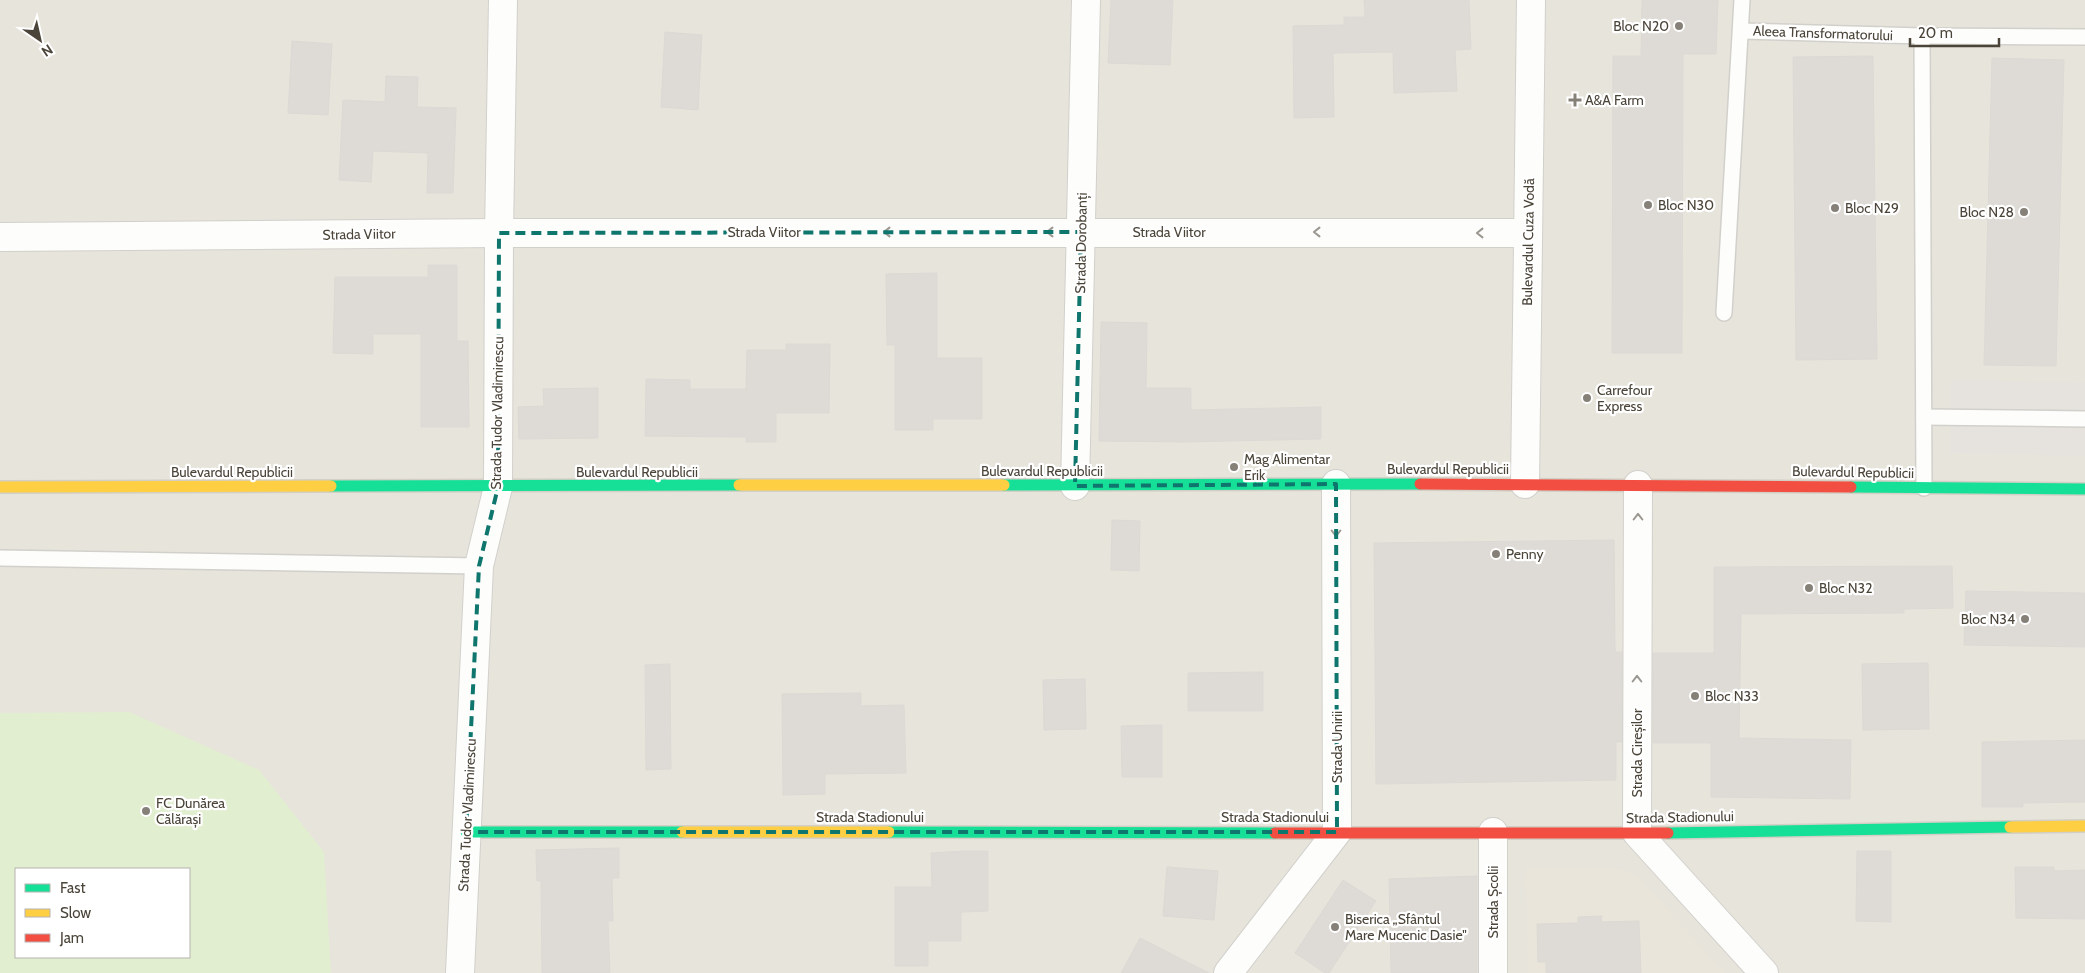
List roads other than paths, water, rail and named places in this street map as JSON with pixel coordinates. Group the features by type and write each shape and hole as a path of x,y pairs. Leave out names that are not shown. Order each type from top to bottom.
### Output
{"main road":[{"name":"Bulevardul Republicii","path":"0,487 1525,484 2085,489"},
{"name":"Strada Stadionului","path":"466,832 1637,833 2085,826"}],"street":[{"name":"Strada Tudor Vladimirescu","path":"460,973 479,566 498,487 499,232 503,0"},
{"name":"Strada Dorobanți","path":"1075,486 1086,0"},
{"name":"Bulevardul Cuza Vodă","path":"1525,484 1531,0"},
{"name":"Strada Viitor","path":"0,237 499,232 1528,233"},
{"name":"Strada Unirii","path":"1336,484 1337,832"},
{"name":"Strada Cireșilor","path":"1637,833 1638,485"},
{"path":"1228,973 1337,832"},
{"name":"Strada Școlii","path":"1493,832 1493,973"},
{"path":"1637,833 1764,973"}],"lane":[{"name":"Aleea Transformatorului","path":"1724,313 1742,0"},
{"name":"Aleea Transformatorului","path":"1741,31 1922,36 2085,37"},
{"path":"1922,36 1924,488"},
{"path":"1924,417 2085,419"},
{"path":"0,558 479,566"}],"place":[{"name":"Bloc N20","path":"1679,26"},
{"name":"A&A Farm","path":"1575,100"},
{"name":"Bloc N30","path":"1648,205"},
{"name":"Bloc N29","path":"1835,208"},
{"name":"Bloc N28","path":"2024,212"},
{"name":"Carrefour Express","path":"1587,398"},
{"name":"Mag Alimentar Erik","path":"1234,467"},
{"name":"Penny","path":"1496,554"},
{"name":"Bloc N32","path":"1809,588"},
{"name":"Bloc N34","path":"2025,619"},
{"name":"Bloc N33","path":"1695,696"},
{"name":"FC Dunărea Călărași","path":"146,811"},
{"name":"Biserica „Sfântul Mare Mucenic Dasie\"","path":"1335,927"}]}
